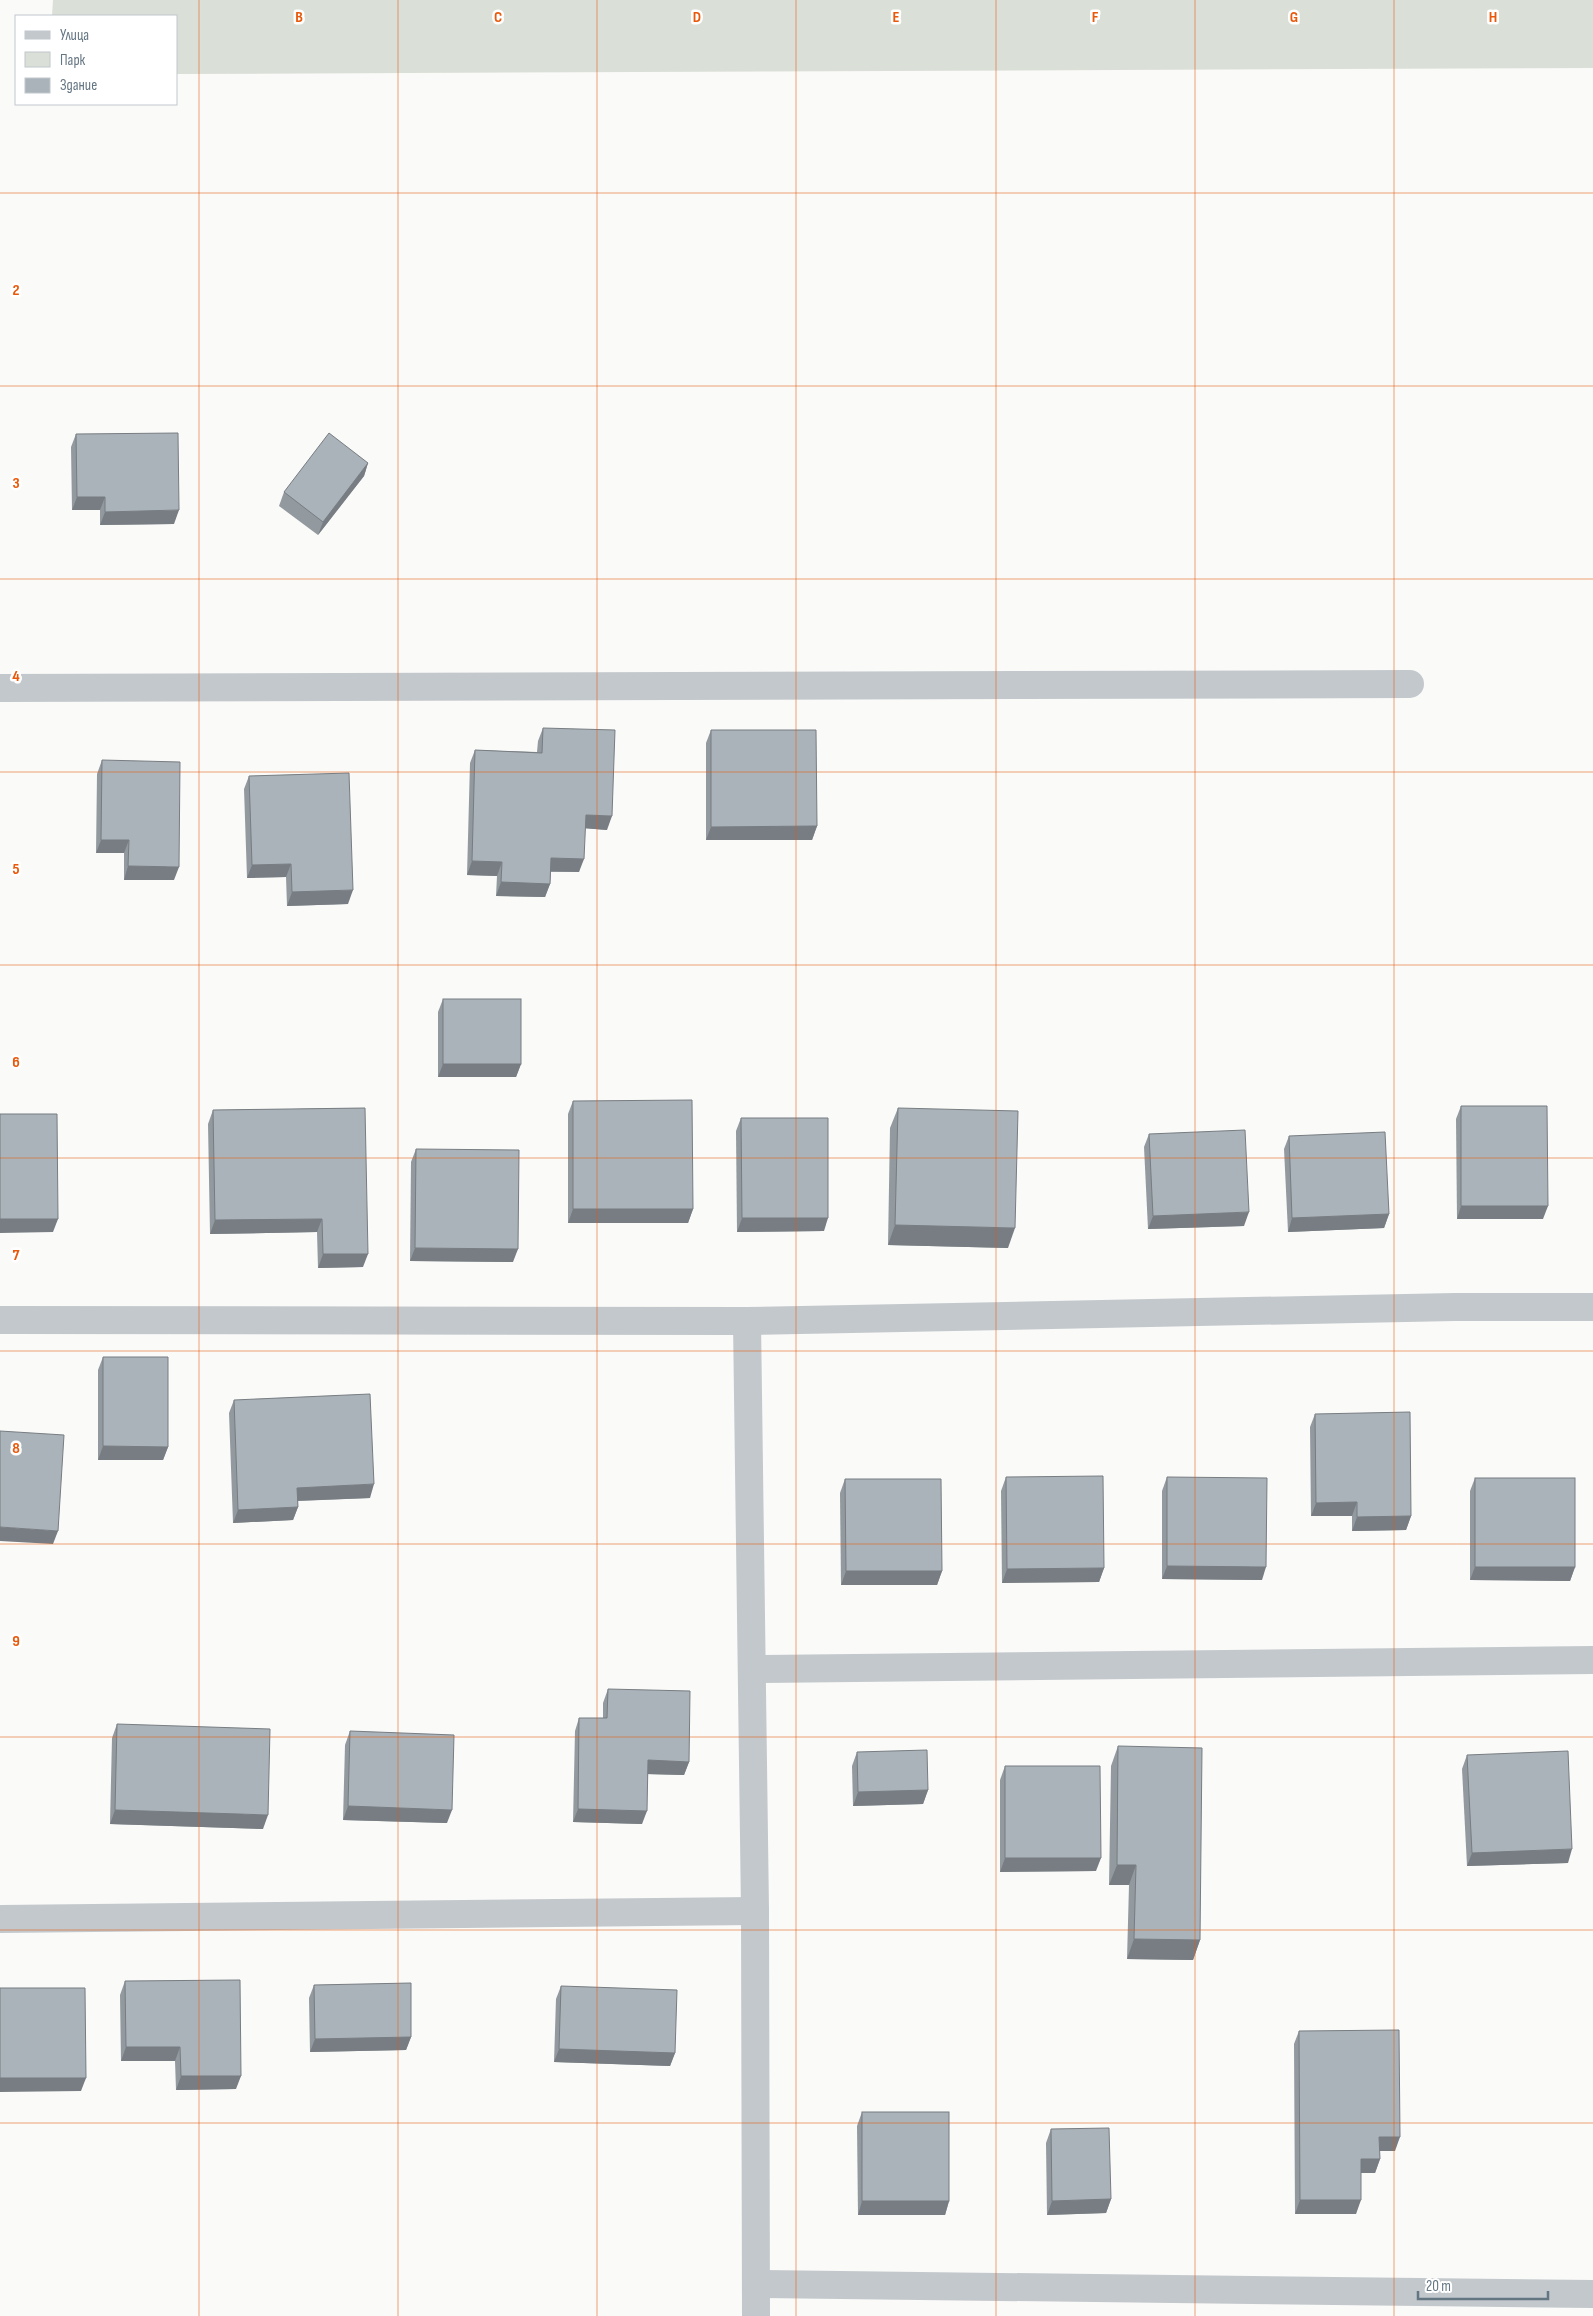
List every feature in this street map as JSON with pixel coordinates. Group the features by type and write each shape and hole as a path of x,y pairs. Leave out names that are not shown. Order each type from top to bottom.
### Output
{"street":[{"path":"0,688 1410,684"},
{"path":"0,1320 747,1321 1456,1307 1593,1307"},
{"path":"747,1321 755,1911 756,2316"},
{"path":"752,1669 1593,1660"},
{"path":"0,1919 755,1911"},
{"path":"756,2284 1593,2294"}],"green space":[{"path":"53,0 1593,0 1593,68 178,74 178,15 52,15"}],"building":[{"path":"178,433 179,510 105,512 105,497 77,497 76,434"},
{"path":"329,433 368,463 323,522 284,492"},
{"path":"543,728 615,730 612,816 586,815 584,859 551,858 550,884 501,882 502,862 472,861 475,750 542,753"},
{"path":"711,730 816,730 817,826 711,827"},
{"path":"102,760 180,762 179,867 128,866 129,840 101,840"},
{"path":"349,773 353,890 292,892 291,864 252,865 249,776"},
{"path":"443,999 521,999 521,1064 443,1064"},
{"path":"692,1100 693,1209 573,1209 573,1101"},
{"path":"1461,1106 1547,1106 1548,1206 1461,1206"},
{"path":"365,1108 368,1254 323,1254 322,1219 215,1220 213,1110"},
{"path":"898,1108 1018,1111 1015,1228 895,1225"},
{"path":"0,1114 57,1114 58,1219 0,1219"},
{"path":"741,1118 828,1118 828,1218 742,1218"},
{"path":"1245,1130 1249,1212 1153,1216 1149,1134"},
{"path":"1385,1132 1389,1214 1292,1218 1289,1136"},
{"path":"416,1149 519,1150 518,1249 415,1248"},
{"path":"103,1357 168,1357 168,1447 103,1446"},
{"path":"370,1394 374,1484 297,1488 298,1507 238,1510 234,1400"},
{"path":"1410,1412 1411,1516 1357,1517 1357,1502 1316,1503 1315,1414"},
{"path":"0,1431 64,1435 58,1531 0,1527"},
{"path":"1103,1476 1104,1568 1007,1569 1006,1477"},
{"path":"1167,1477 1267,1478 1266,1567 1167,1566"},
{"path":"1475,1478 1575,1478 1575,1567 1475,1567"},
{"path":"845,1479 941,1479 942,1571 846,1571"},
{"path":"608,1689 690,1691 689,1762 648,1760 647,1811 578,1809 579,1718 607,1718"},
{"path":"117,1724 270,1729 268,1815 115,1810"},
{"path":"350,1731 454,1735 452,1810 348,1806"},
{"path":"1118,1746 1202,1748 1200,1940 1134,1939 1136,1865 1117,1865"},
{"path":"927,1750 928,1790 858,1792 857,1752"},
{"path":"1568,1751 1572,1849 1472,1853 1467,1755"},
{"path":"1005,1766 1100,1766 1101,1858 1005,1858"},
{"path":"240,1980 241,2076 181,2076 180,2047 126,2047 125,1981"},
{"path":"411,1983 411,2037 315,2039 314,1985"},
{"path":"561,1986 677,1990 675,2053 559,2049"},
{"path":"0,1988 85,1988 86,2078 0,2078"},
{"path":"1399,2030 1400,2137 1379,2137 1380,2159 1361,2159 1361,2200 1300,2200 1299,2031"},
{"path":"862,2112 949,2112 949,2201 862,2201"},
{"path":"1109,2128 1111,2199 1052,2201 1051,2129"}]}
